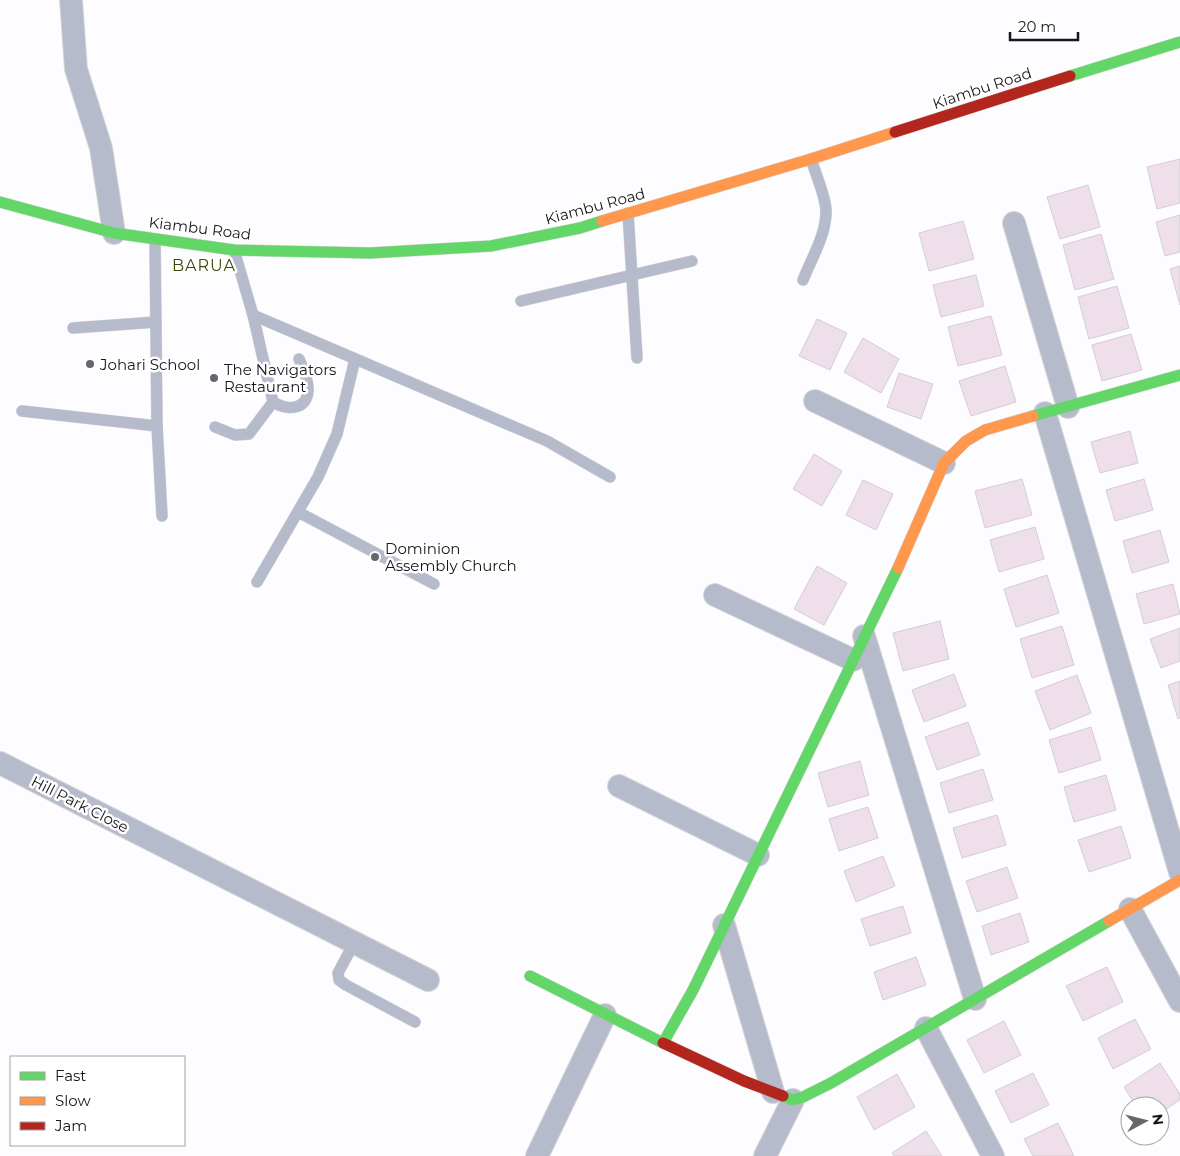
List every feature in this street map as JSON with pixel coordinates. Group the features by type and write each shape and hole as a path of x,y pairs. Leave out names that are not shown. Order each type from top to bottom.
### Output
{"main road":[{"name":"Kiambu Road","path":"0,202 114,233 234,250 370,253 491,246 580,228 811,159 997,98 1180,42"},
{"path":"662,1043 689,997 904,553 944,463 966,441 985,430 1180,375"},
{"path":"530,976 566,992 605,1015 662,1043 744,1081 783,1096 831,1083 1180,880"}],"street":[{"path":"71,0 76,69 100,148 114,233"},
{"path":"1014,223 1068,407"},
{"path":"815,401 944,463"},
{"path":"1045,413 1180,872"},
{"path":"715,595 852,660"},
{"path":"864,636 975,999"},
{"name":"Hill Park Close","path":"0,763 428,980"},
{"path":"619,786 758,855"},
{"path":"1130,909 1180,1001"},
{"path":"724,925 783,1096 765,1156"},
{"path":"537,1156 605,1015"},
{"path":"926,1028 993,1156"}],"lane":[{"path":"803,280 824,232 825,223 824,202 811,159"},
{"path":"628,213 637,358"},
{"path":"155,239 157,426 162,516"},
{"path":"234,250 253,315 273,402 286,409 300,406 305,400 308,391 308,382 299,359"},
{"path":"522,301 692,261"},
{"path":"253,315 547,441 610,477"},
{"path":"73,328 156,322"},
{"path":"258,582 318,477 337,434 355,359"},
{"path":"216,427 235,435 249,434 273,402"},
{"path":"22,411 157,426"},
{"path":"298,512 434,584"},
{"path":"354,942 338,973 339,980 416,1022"}],"building":[{"path":"1180,159 1180,203 1157,209 1147,167"},
{"path":"1088,185 1100,227 1060,239 1047,197"},
{"path":"1180,215 1180,252 1165,256 1156,222"},
{"path":"963,221 974,259 929,271 919,233"},
{"path":"1101,234 1114,279 1075,290 1063,245"},
{"path":"1180,266 1180,305 1170,269"},
{"path":"976,275 984,306 941,317 933,285"},
{"path":"1117,286 1129,328 1089,339 1078,297"},
{"path":"991,316 1002,355 958,366 948,327"},
{"path":"817,319 847,333 830,370 799,356"},
{"path":"1131,334 1142,370 1102,381 1092,345"},
{"path":"863,338 899,359 881,393 844,372"},
{"path":"1005,366 1016,402 971,416 959,381"},
{"path":"899,373 933,384 921,419 887,407"},
{"path":"1130,431 1138,463 1100,473 1091,442"},
{"path":"814,454 842,471 822,506 793,489"},
{"path":"1022,479 1032,515 985,528 975,491"},
{"path":"1144,479 1153,510 1115,521 1106,490"},
{"path":"863,480 893,494 876,530 846,515"},
{"path":"1035,527 1044,559 999,572 990,540"},
{"path":"1160,530 1169,562 1132,573 1123,541"},
{"path":"817,566 847,583 824,625 794,609"},
{"path":"1047,575 1059,613 1016,627 1004,589"},
{"path":"1173,584 1180,614 1144,624 1136,594"},
{"path":"940,621 949,659 903,671 893,633"},
{"path":"1062,626 1074,665 1032,678 1020,639"},
{"path":"1180,628 1180,661 1161,668 1150,639"},
{"path":"954,674 966,706 924,722 912,690"},
{"path":"1077,675 1091,713 1050,730 1035,691"},
{"path":"1180,681 1180,718 1178,719 1168,685"},
{"path":"968,722 980,755 937,770 925,737"},
{"path":"1091,727 1101,760 1059,773 1049,740"},
{"path":"860,761 869,795 828,807 818,773"},
{"path":"983,769 993,800 949,813 940,783"},
{"path":"1106,775 1116,810 1074,822 1064,787"},
{"path":"868,807 878,838 839,851 829,819"},
{"path":"997,815 1006,845 962,858 953,828"},
{"path":"1121,826 1131,858 1089,872 1078,840"},
{"path":"883,856 895,886 856,902 844,871"},
{"path":"1007,867 1018,898 977,912 966,881"},
{"path":"903,906 911,933 870,946 861,919"},
{"path":"1020,913 1029,942 991,955 982,926"},
{"path":"916,957 926,985 883,1000 874,972"},
{"path":"1107,967 1123,1002 1083,1021 1066,986"},
{"path":"1135,1019 1151,1049 1113,1069 1098,1038"},
{"path":"1004,1021 1021,1055 984,1073 967,1040"},
{"path":"1160,1063 1180,1094 1180,1100 1170,1106 1170,1096 1130,1096 1124,1087"},
{"path":"1033,1073 1049,1105 1011,1123 995,1091"},
{"path":"897,1074 915,1107 874,1130 857,1097"},
{"path":"1058,1123 1074,1156 1033,1156 1024,1139"},
{"path":"926,1131 942,1156 894,1156 892,1153"}],"traffic: fast":[{"path":"1070,76 1180,42"},
{"path":"0,202 114,233 234,250 370,253 491,246 580,228 602,221"},
{"path":"1033,416 1180,375"},
{"path":"530,976 663,1043 693,990 898,568"},
{"path":"783,1096 793,1100 831,1083 1109,921"}],"traffic: slow":[{"path":"602,221 895,132"},
{"path":"898,568 944,463 966,441 985,430 1033,416"},
{"path":"1109,921 1180,880"}],"traffic: jam":[{"path":"895,132 1070,76"},
{"path":"663,1043 744,1081 783,1096"}],"place":[{"name":"Johari School","path":"90,364"},
{"name":"The Navigators Restaurant","path":"214,378"},
{"name":"Dominion Assembly Church","path":"375,557"}],"district":[{"name":"BARUA","path":"204,265"}]}
